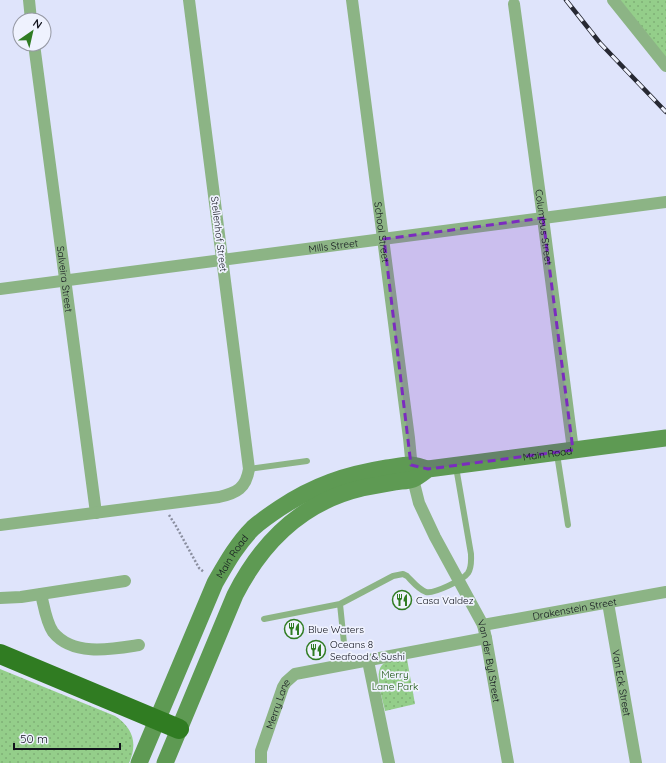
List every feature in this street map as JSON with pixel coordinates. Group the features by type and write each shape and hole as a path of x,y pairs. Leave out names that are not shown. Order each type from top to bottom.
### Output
{"highway":[{"path":"0,654 179,728"}],"main road":[{"name":"Main Road","path":"139,763 215,583 227,562 239,544 253,528 290,501 324,484 351,475 412,472 455,465 666,438"},
{"name":"Main Road","path":"165,763 245,574 272,539 289,523 306,511 325,501 344,492 380,484 412,472"}],"street":[{"path":"28,0 30,12"},
{"name":"Stellenhof Street","path":"189,0 249,469"},
{"name":"School Street","path":"352,0 384,238 412,472"},
{"path":"613,0 666,66"},
{"name":"Columbus Street","path":"514,4 543,218 565,451"},
{"name":"Salveira Street","path":"35,52 96,513"},
{"name":"Mills Street","path":"0,289 666,202"},
{"path":"0,525 219,498 232,494 242,487 247,479 249,469"},
{"name":"Van der Byl Street","path":"412,472 419,503 435,537 483,625 508,763"},
{"path":"0,598 21,597 125,581"},
{"name":"Drakenstein Street","path":"483,625 666,592"},
{"path":"41,594 48,622 53,632 71,645 88,649 102,650 139,645"},
{"name":"Van Eck Street","path":"608,603 636,763"},
{"name":"Merry Lane","path":"261,763 261,751 283,687 290,677 300,672 368,661 486,638"},
{"path":"368,661 389,763"}],"lane":[{"path":"565,451 568,526"},
{"path":"249,469 307,461"},
{"path":"264,619 340,604 393,576 407,576 419,589 428,593 436,591 468,574 471,554 455,465"},
{"path":"340,604 344,643"}],"path":[{"path":"162,505 176,526 199,568 215,583"}],"highlighted area":[{"path":"543,218 573,450 428,469 411,465 384,239"}],"green space":[{"path":"620,0 666,0 666,58"},
{"name":"Merry Lane Park","path":"407,659 415,704 385,711 379,685 379,671 381,666 388,662"},
{"path":"0,669 115,716 126,726 132,736 133,749 129,763 0,763"}],"railway":[{"path":"566,0 600,43 666,112"}],"place":[{"name":"Casa Valdez","path":"402,600"},
{"name":"Blue Waters","path":"294,629"},
{"name":"Oceans 8 Seafood & Sushi","path":"316,650"}]}
